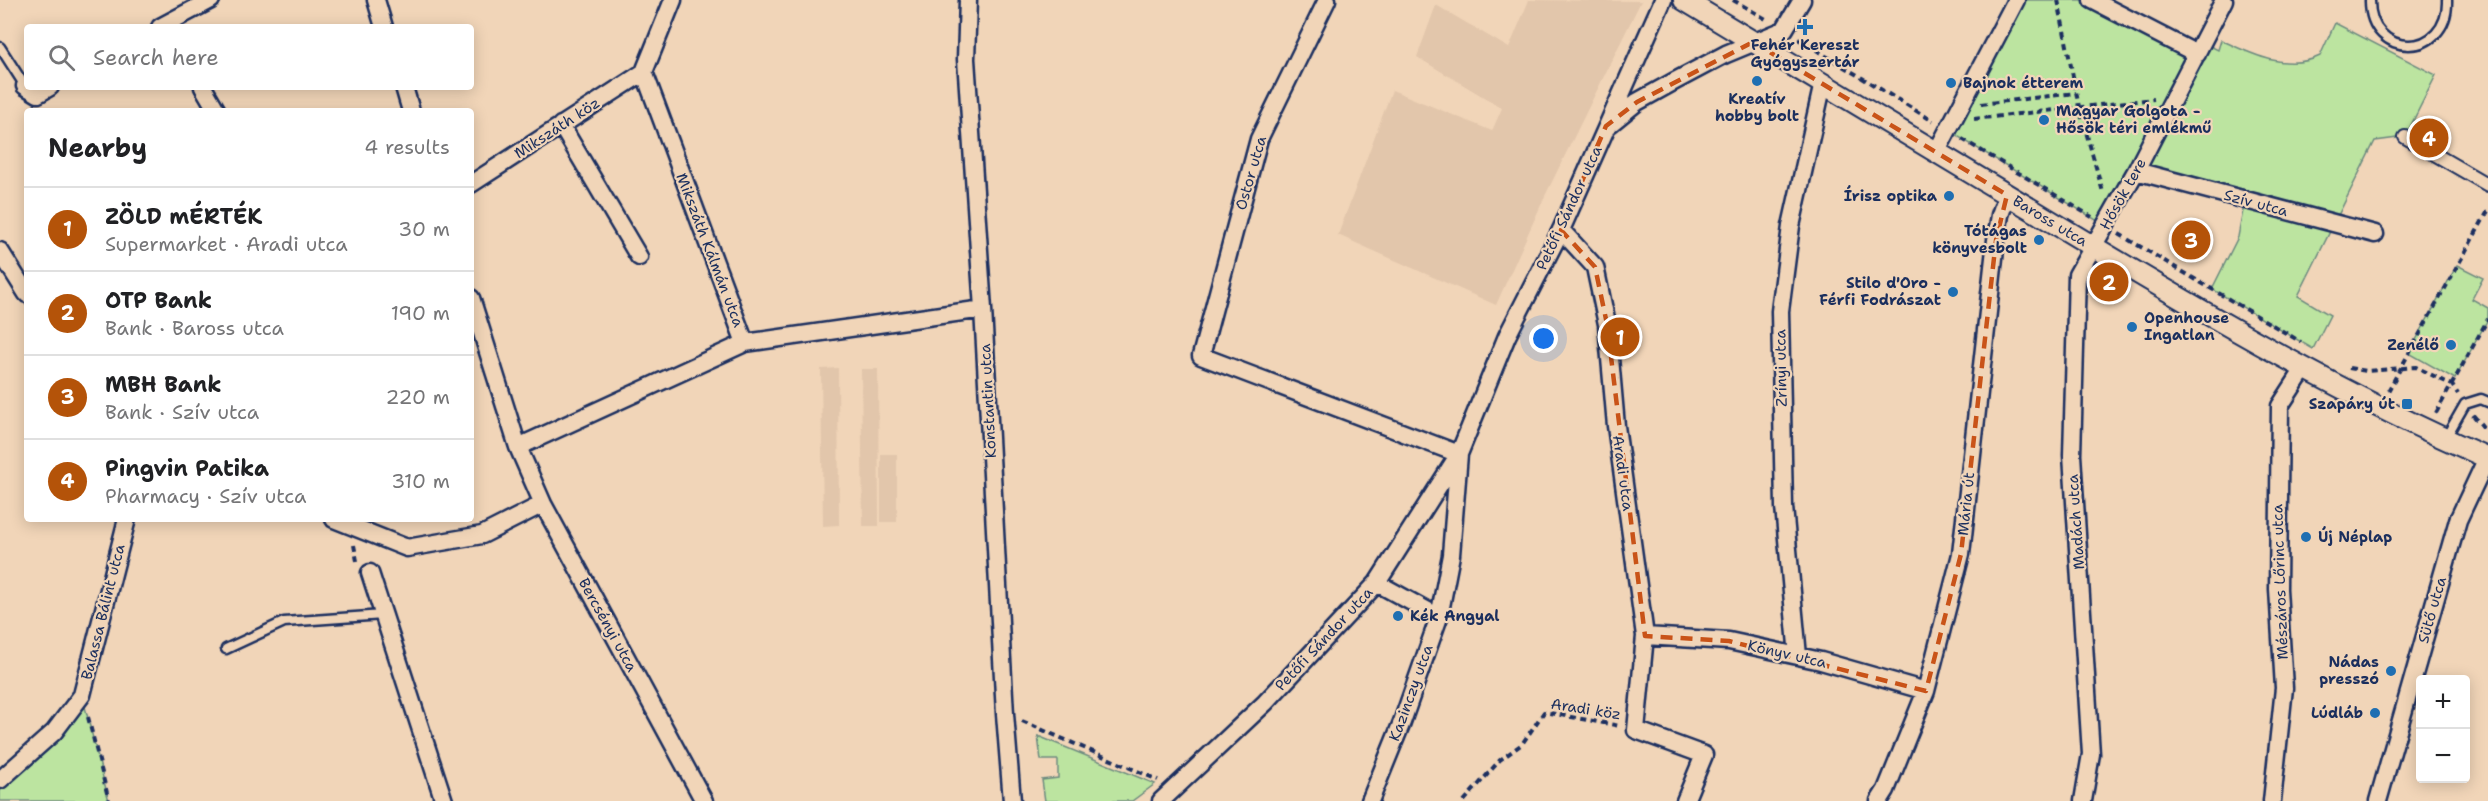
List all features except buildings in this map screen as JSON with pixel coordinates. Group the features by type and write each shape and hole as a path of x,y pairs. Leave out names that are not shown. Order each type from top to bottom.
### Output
{"street":[{"path":"168,24 211,0"},
{"path":"376,0 383,24"},
{"path":"644,72 673,0"},
{"name":"Konstantin utca","path":"968,0 966,59 1012,801"},
{"name":"Ostor utca","path":"1327,0 1259,138 1201,356 1459,454"},
{"name":"Petőfi Sándor utca","path":"1161,801 1265,703 1377,583 1459,454 1507,336 1561,230 1663,0"},
{"name":"Baross utca","path":"1684,0 1937,151 2121,265 2304,369 2427,431 2488,458"},
{"path":"1784,30 1802,0"},
{"path":"1937,151 1956,119 2016,0"},
{"path":"2092,0 2197,54"},
{"name":"Hősök tere","path":"2093,246 2136,171 2224,0"},
{"name":"Petőfi Sándor utca","path":"1606,126 1637,102 1726,54 1784,30"},
{"name":"Mikszáth köz","path":"474,182 644,72"},
{"name":"Mikszáth Kálmán utca","path":"644,72 745,343 983,309"},
{"name":"Zrínyi utca","path":"1798,656 1784,507 1780,311 1791,226 1823,83"},
{"path":"32,90 38,94 45,90"},
{"path":"205,90 215,108"},
{"path":"405,90 410,108"},
{"path":"561,125 639,257"},
{"path":"2405,137 2488,184"},
{"name":"Szív utca","path":"2136,171 2375,234"},
{"name":"Mária út","path":"1879,801 1886,790 1926,691 1961,554 1996,240 2000,215 2007,195"},
{"name":"Aradi utca","path":"1561,230 1595,267 1607,324 1616,426 1645,636 1636,730"},
{"name":"Madách utca","path":"2083,801 2091,754 2072,454 2077,274 2093,246"},
{"path":"0,251 24,289"},
{"name":"Bercsényi utca","path":"474,308 518,447 543,504 704,801"},
{"path":"518,447 745,343"},
{"name":"Mészáros Lőrinc utca","path":"2272,801 2284,688 2278,589 2280,406 2304,369"},
{"name":"Petőfi Sándor utca","path":"1439,617 1450,555 1459,454"},
{"name":"Sütő utca","path":"2378,801 2458,520 2488,458"},
{"path":"342,522 407,548 482,535 543,504"},
{"name":"Balassa Bálint utca","path":"0,780 54,732 82,695 126,522"},
{"path":"370,573 444,801"},
{"path":"1377,583 1439,617"},
{"name":"Kazinczy utca","path":"1374,800 1439,617"},
{"name":"Könyv utca","path":"1645,636 1729,641 1798,656 1926,691"},
{"path":"1636,730 1704,755 1685,801"}],"lane":[{"path":"2370,0 2370,12 2378,30 2393,42 2405,45 2428,40 2438,33 2447,11 2446,0"},
{"path":"0,47 24,84"},
{"path":"2445,439 2465,404 2481,399 2488,402"},
{"path":"226,649 284,622 383,615"}],"path":[{"path":"1733,0 1784,30 1956,119 2108,221 2303,343"},
{"path":"2058,0 2079,107 2108,221"},
{"path":"1956,119 2076,93"},
{"path":"1956,119 2175,97"},
{"path":"2379,407 2488,212"},
{"path":"2427,431 2488,319"},
{"path":"2342,364 2351,369 2367,371 2416,367 2452,385 2483,427 2488,429"},
{"path":"82,695 109,801"},
{"name":"Aradi köz","path":"1464,801 1500,760 1522,744 1544,712 1636,730"},
{"path":"1005,714 1176,787"}],"highlighted area":[{"path":"1753,42 2007,195 1996,240 1961,554 1926,691 1729,641 1645,636 1607,324 1595,267 1561,230 1606,126 1637,102"}],"shaded area":[{"path":"1529,0 1641,1 1545,196 1496,305 1338,235 1392,90 1492,131 1502,108 1417,57 1436,5 1509,48"},
{"path":"838,368 839,525 823,526 821,369"},
{"path":"861,369 878,369 879,526 863,526"},
{"path":"881,454 897,454 897,522 881,522"}],"green space":[{"path":"2016,0 2092,0 2195,53 2202,42 2218,50 2221,40 2244,51 2282,62 2308,60 2320,56 2335,23 2436,75 2405,137 2375,141 2298,296 2330,315 2313,349 2212,289 2238,237 2245,200 2136,171 2106,226 1949,131"},
{"path":"2457,265 2483,278 2472,299 2488,308 2488,319 2455,379 2409,353"},
{"path":"82,695 109,801 0,801 0,780"},
{"path":"1038,736 1155,784 1132,801 1045,801 1042,780 1058,778 1058,760 1041,760"}],"place":[{"name":"Fehér Kereszt Gyógyszertár","path":"1805,27"},
{"name":"Kreatív hobby bolt","path":"1757,81"},
{"name":"Bajnok étterem","path":"1951,83"},
{"name":"Magyar Golgota - Hősök téri emlékmű","path":"2044,120"},
{"name":"Pingvin Patika","path":"2429,138"},
{"name":"Írisz optika","path":"1949,196"},
{"name":"Tótágas könyvesbolt","path":"2039,240"},
{"name":"MBH Bank","path":"2191,240"},
{"name":"OTP Bank","path":"2109,282"},
{"name":"Stilo d'Oro - Férfi Fodrászat","path":"1953,292"},
{"name":"Openhouse Ingatlan","path":"2132,327"},
{"name":"ZÖLD mÉRTÉK","path":"1620,337"},
{"name":"Zenélő","path":"2451,345"},
{"name":"Szapáry út","path":"2407,404"},
{"name":"Új Néplap","path":"2306,537"},
{"name":"Kék Angyal","path":"1398,616"},
{"name":"Nádas presszó","path":"2391,671"},
{"name":"Lúdláb","path":"2375,713"}]}
